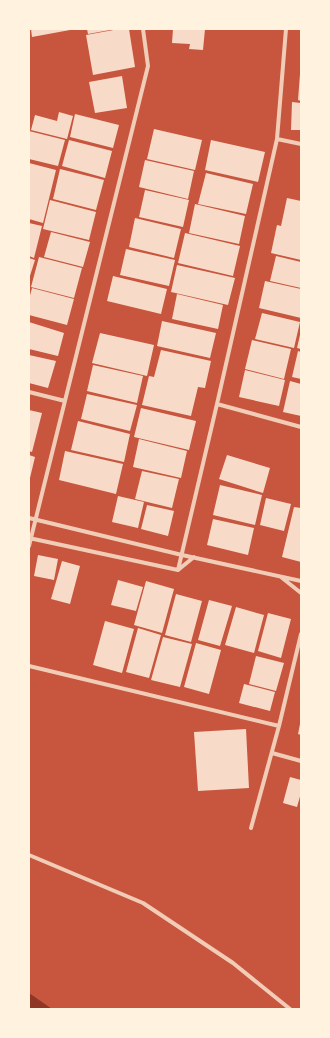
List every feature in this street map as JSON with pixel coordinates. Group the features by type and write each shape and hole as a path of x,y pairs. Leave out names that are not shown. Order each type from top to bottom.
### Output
{"street":[{"path":"29,546 148,66 143,29"},
{"path":"178,570 277,139 286,29"},
{"path":"277,139 301,144"},
{"path":"29,392 65,401"},
{"path":"217,404 301,427"},
{"path":"29,518 194,558 301,581"},
{"path":"30,538 178,570 194,558"},
{"path":"279,576 301,592"},
{"path":"251,828 280,726 301,634"},
{"path":"29,666 280,726"},
{"path":"272,753 301,761"},
{"path":"29,855 143,903 233,963 290,1009"}],"shaded area":[{"path":"29,993 52,1009 29,1009"}],"building":[{"path":"31,29 70,29 70,30 32,37"},
{"path":"87,29 109,29 110,30 88,34"},
{"path":"119,29 129,29 135,67 93,75 86,35"},
{"path":"173,29 205,29 203,50 189,49 190,44 172,43"},
{"path":"301,74 301,101 298,100"},
{"path":"122,76 127,108 95,113 89,82"},
{"path":"292,102 301,103 301,130 291,130"},
{"path":"59,112 73,116 67,139 31,130 35,115 57,121"},
{"path":"75,114 119,125 113,148 70,137"},
{"path":"154,129 202,140 195,170 147,159"},
{"path":"29,131 65,140 58,166 29,159"},
{"path":"69,140 112,151 105,178 62,166"},
{"path":"211,140 265,152 258,182 205,170"},
{"path":"145,160 194,171 188,199 139,187"},
{"path":"29,163 56,170 43,223 29,219"},
{"path":"60,169 104,180 96,210 53,199"},
{"path":"206,173 253,184 246,214 198,204"},
{"path":"145,190 189,200 183,227 139,217"},
{"path":"287,198 301,201 301,260 271,253 277,225 281,226"},
{"path":"50,200 96,212 89,240 43,229"},
{"path":"195,204 245,216 239,244 189,233"},
{"path":"135,218 181,229 174,258 129,247"},
{"path":"29,223 42,226 34,258 29,256"},
{"path":"51,232 90,242 83,267 44,257"},
{"path":"185,233 240,246 233,276 178,263"},
{"path":"126,249 175,260 169,286 120,275"},
{"path":"276,256 301,262 301,288 270,281"},
{"path":"39,257 82,268 74,298 31,287"},
{"path":"29,258 35,260 29,279"},
{"path":"177,265 235,278 228,305 171,292"},
{"path":"113,276 167,289 161,314 107,301"},
{"path":"265,281 301,289 301,318 259,308"},
{"path":"32,288 74,299 67,325 29,315 29,299"},
{"path":"177,294 223,305 218,329 172,319"},
{"path":"262,313 300,322 294,348 255,339"},
{"path":"162,321 216,333 210,358 157,346"},
{"path":"29,322 64,333 58,356 29,349"},
{"path":"100,333 154,345 147,376 92,363"},
{"path":"301,335 301,349 297,348"},
{"path":"252,340 291,349 284,379 245,369"},
{"path":"161,350 211,361 205,388 198,387 191,416 142,405 149,376 154,377"},
{"path":"298,351 301,352 301,379 292,377"},
{"path":"29,355 56,361 48,388 29,383"},
{"path":"93,365 143,376 137,403 87,391"},
{"path":"245,370 285,380 279,406 239,397"},
{"path":"290,381 301,384 301,416 283,412"},
{"path":"87,394 137,405 130,431 81,419"},
{"path":"141,408 196,421 189,450 134,437"},
{"path":"29,410 42,413 32,452 29,451"},
{"path":"78,421 130,434 124,462 71,450"},
{"path":"139,439 187,451 181,478 133,467"},
{"path":"65,451 123,464 116,494 59,480"},
{"path":"29,455 35,457 30,478 29,477"},
{"path":"227,455 270,468 263,493 219,479"},
{"path":"142,471 179,479 172,508 135,499"},
{"path":"220,485 262,495 255,525 213,515"},
{"path":"118,496 144,502 138,528 112,522"},
{"path":"266,498 291,504 284,531 260,525"},
{"path":"147,505 174,511 168,536 141,529"},
{"path":"294,507 301,508 301,562 282,557"},
{"path":"213,519 254,528 248,555 207,545"},
{"path":"38,555 58,559 54,580 34,576"},
{"path":"62,561 80,566 70,604 51,599"},
{"path":"118,580 143,587 136,611 111,605"},
{"path":"146,581 174,589 162,633 134,625"},
{"path":"176,594 202,601 191,642 165,635"},
{"path":"209,600 232,606 220,646 198,640"},
{"path":"236,607 264,615 254,653 225,645"},
{"path":"268,613 291,619 281,658 258,651"},
{"path":"105,621 134,629 122,673 93,665"},
{"path":"138,628 161,635 149,678 126,672"},
{"path":"163,637 192,644 180,687 151,680"},
{"path":"196,643 221,650 209,694 184,687"},
{"path":"256,656 284,663 276,691 249,684"},
{"path":"244,684 275,692 270,711 239,703"},
{"path":"301,724 301,735 298,734"},
{"path":"246,729 249,788 198,791 194,732"},
{"path":"290,777 301,780 301,793 297,807 283,803"}]}
